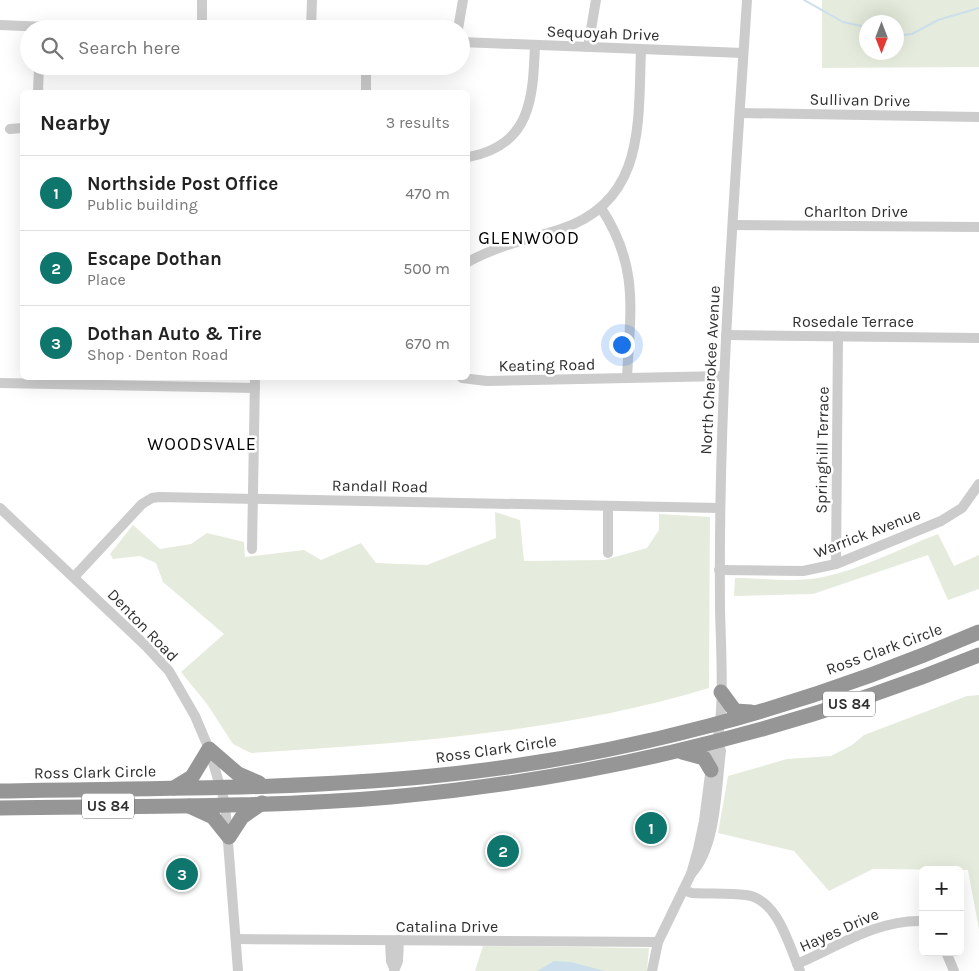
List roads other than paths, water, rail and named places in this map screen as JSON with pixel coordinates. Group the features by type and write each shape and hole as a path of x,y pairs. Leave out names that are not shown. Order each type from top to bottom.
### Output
{"highway":[{"name":"Ross Clark Circle","path":"0,791 321,784 390,780 500,768 610,748 720,723 829,688 979,632"},
{"path":"936,649 966,649 979,657"},
{"name":"US 84","path":"5,808 312,801 391,797 503,784 582,771 718,742 835,708 979,657"},
{"path":"829,688 835,708"},
{"path":"721,692 735,711 755,713"},
{"path":"174,788 192,776 209,750 238,774 265,786"},
{"path":"675,751 694,754 704,758 711,770"},
{"path":"500,768 503,784"},
{"path":"390,780 391,797"},
{"path":"312,801 312,794 321,784"},
{"path":"5,808 18,791"},
{"path":"185,804 212,818 229,837 242,817 263,803"}],"street":[{"path":"202,0 202,20"},
{"path":"311,20 312,0"},
{"path":"460,20 463,0"},
{"path":"588,47 596,0"},
{"name":"North Cherokee Avenue","path":"652,971 658,942 691,874 702,835 713,751 718,742 720,723 719,570 724,376 747,0"},
{"path":"0,25 20,27"},
{"name":"Sequoyah Drive","path":"470,42 743,53"},
{"path":"470,156 483,153 499,145 512,134 522,121 533,94 535,45"},
{"path":"470,261 502,247 576,223 601,208 626,174 634,153 641,49"},
{"path":"38,90 39,75"},
{"path":"366,75 366,90"},
{"name":"Sullivan Drive","path":"740,113 979,117"},
{"path":"10,129 20,128"},
{"path":"601,208 621,243 629,274 631,296 627,378"},
{"name":"Charlton Drive","path":"733,225 979,227"},
{"name":"Rosedale Terrace","path":"726,335 979,338"},
{"name":"Springhill Terrace","path":"836,564 838,336"},
{"name":"Keating Road","path":"470,379 487,382 724,376"},
{"path":"0,383 34,381 255,383 252,548"},
{"name":"Warrick Avenue","path":"719,570 813,570 836,564 941,521 962,508 979,484"},
{"name":"Randall Road","path":"74,577 138,508 152,498 720,508"},
{"path":"608,506 608,553"},
{"name":"Denton Road","path":"0,508 134,634 169,671 192,710 209,750 225,803 238,971"},
{"name":"North Cherokee Avenue","path":"691,874 699,864 709,837 721,751 718,742"},
{"path":"683,890 747,895 766,904 777,918 799,968"},
{"name":"Hayes Drive","path":"799,968 886,925 904,921 919,921"},
{"name":"Catalina Drive","path":"236,939 658,942"},
{"path":"394,940 398,961 394,969"},
{"path":"948,956 954,971"}],"water":[{"path":"554,961 571,962 605,971 537,971"}],"waterway":[{"path":"804,0 843,22 859,25"},
{"path":"904,35 912,34 938,20 979,8"}],"place":[{"name":"Northside Post Office","path":"651,828"},
{"name":"Escape Dothan","path":"503,851"},
{"name":"Dothan Auto & Tire","path":"182,874"}],"district":[{"name":"GLENWOOD","path":"529,238"},
{"name":"WOODSVALE","path":"202,444"}]}
